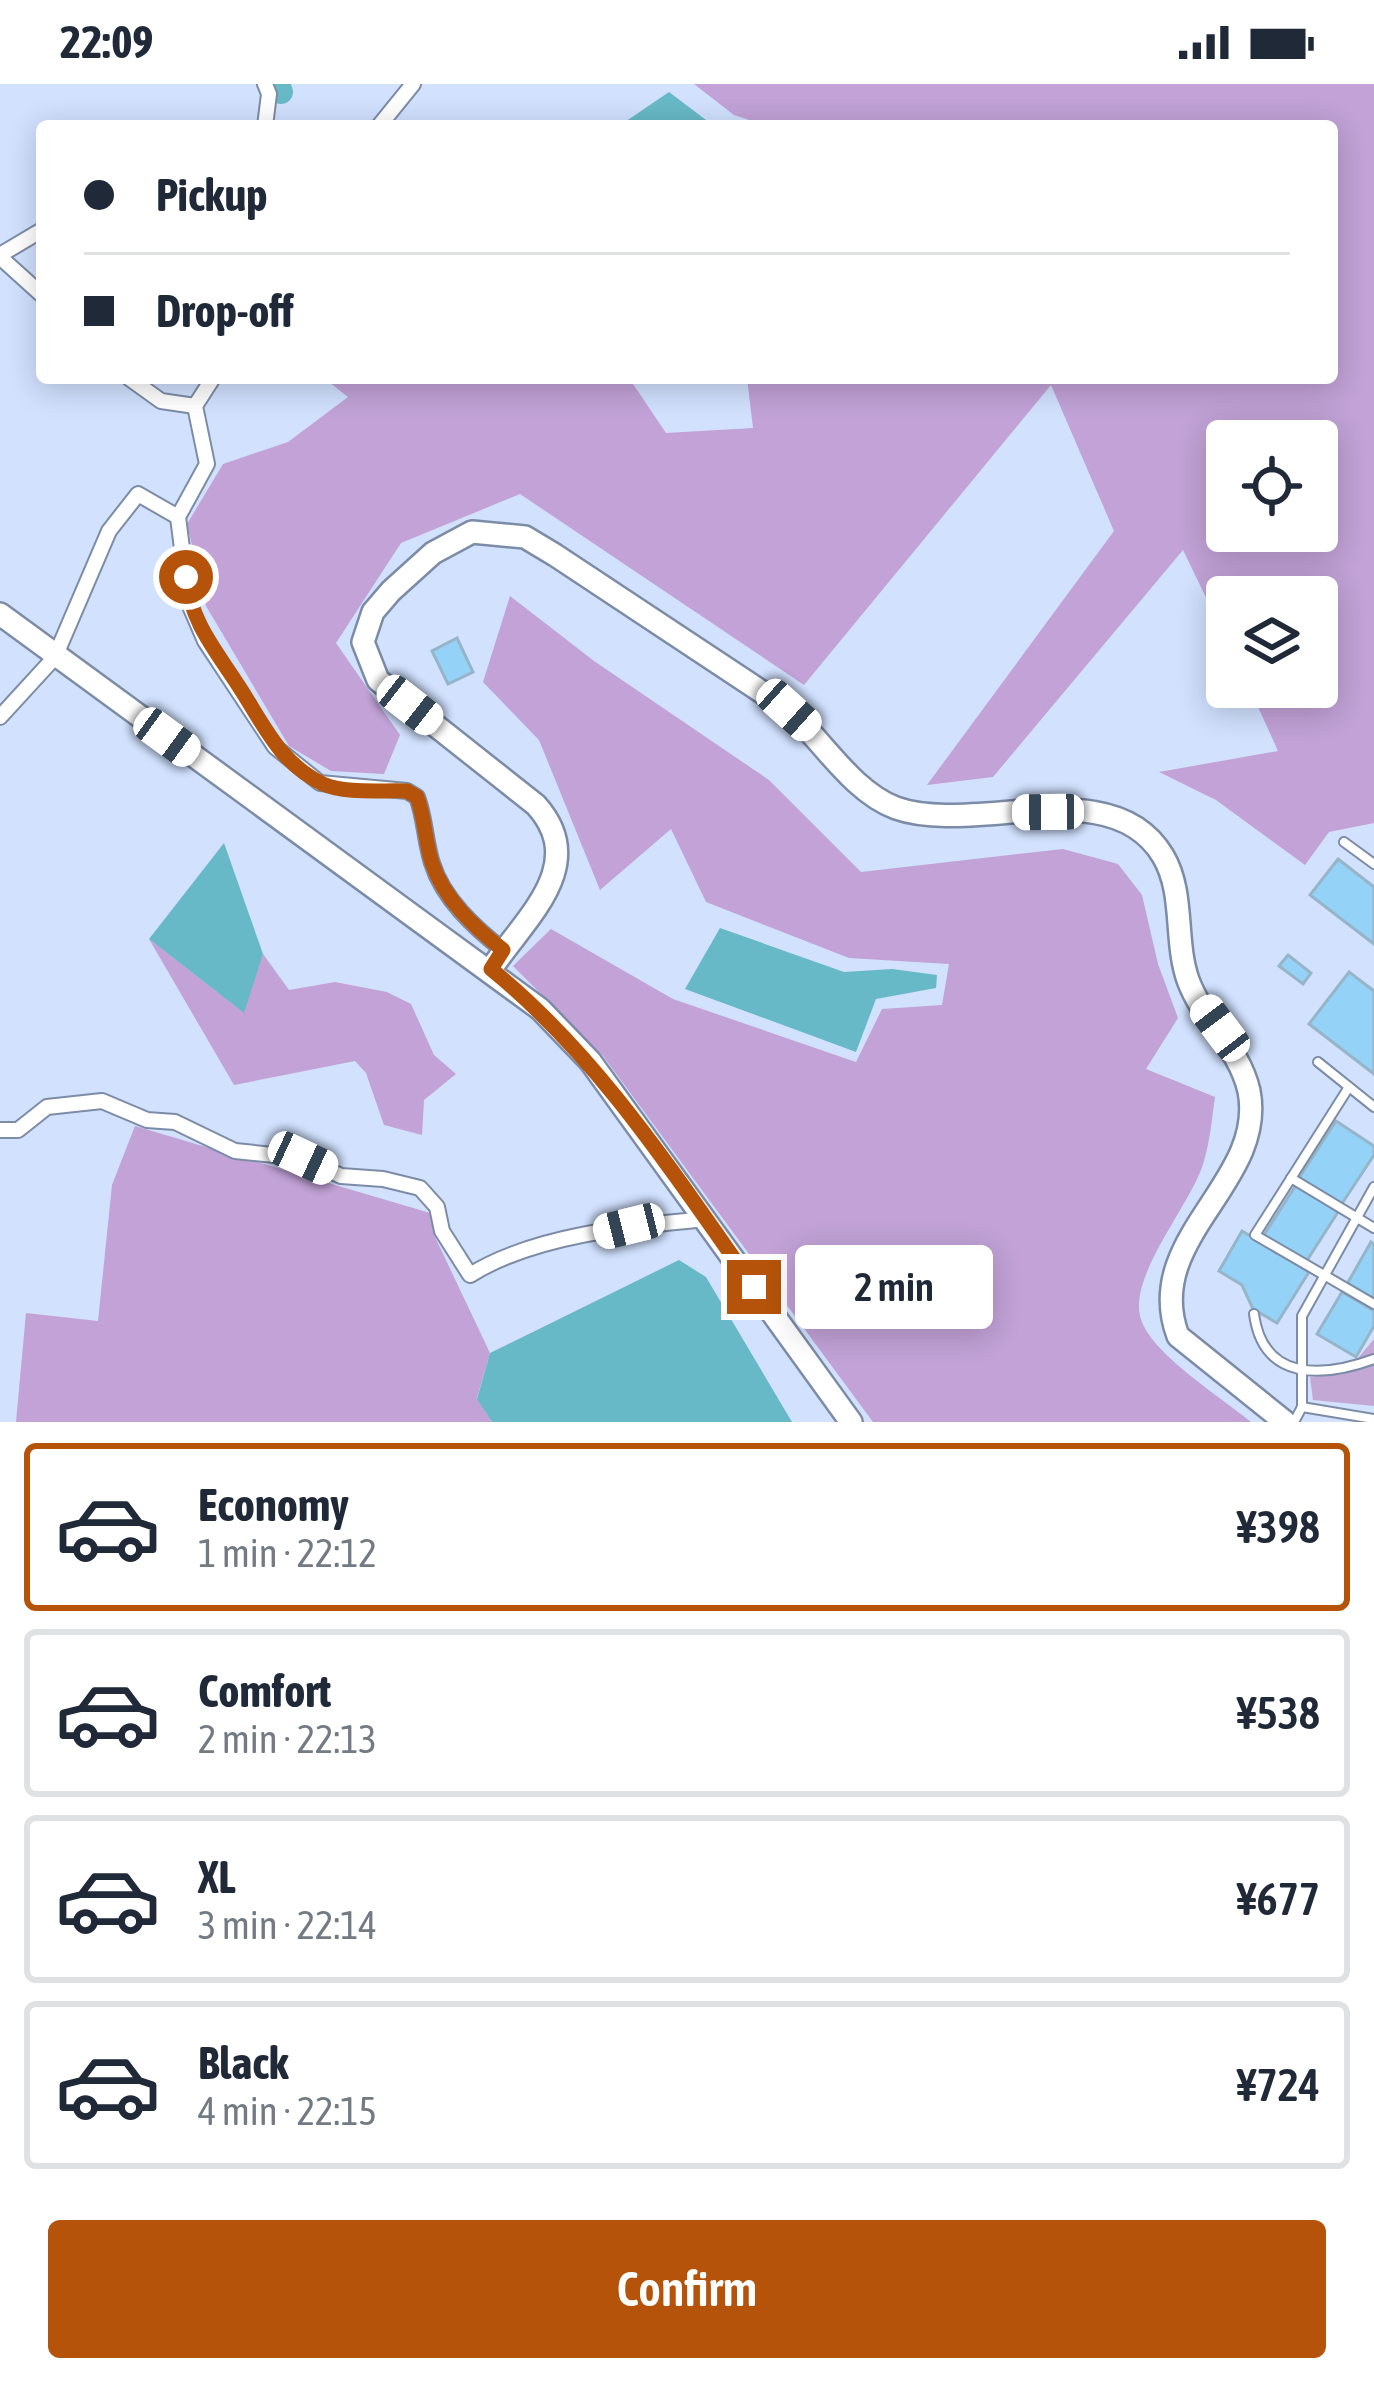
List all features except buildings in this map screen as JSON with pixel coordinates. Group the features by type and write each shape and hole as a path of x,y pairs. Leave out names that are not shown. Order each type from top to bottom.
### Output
{"street":[{"path":"265,84 268,120"},
{"path":"385,120 413,84"},
{"path":"36,234 0,256 36,290"},
{"path":"137,384 161,401 195,406"},
{"path":"209,384 195,406 207,464 178,517 189,604 205,641 238,685 274,748 330,787 407,791 417,797 432,865 446,890 497,960 590,1061 851,1422"},
{"path":"0,717 55,657 109,532 138,494 178,517"},
{"path":"497,960 553,881 558,855 554,824 378,680 363,642 373,612 391,591 433,554 472,532 525,537 555,555 789,710 823,741 853,782 898,809 931,814 1087,811 1118,816 1162,853 1176,886 1177,932 1193,993 1243,1065 1251,1101 1242,1147 1175,1264 1168,1288 1171,1318 1178,1336 1294,1417"},
{"path":"0,614 55,657 497,960"},
{"path":"0,1130 18,1130 47,1107 102,1101 147,1120 175,1122 235,1151 303,1158 341,1176 420,1188 437,1207 442,1231 470,1275 501,1256 629,1226 706,1219"}],"lane":[{"path":"1344,842 1374,864"},
{"path":"1318,1062 1374,1107"},
{"path":"1349,1087 1255,1235 1374,1304"},
{"path":"1291,1178 1374,1228"},
{"path":"1374,1187 1302,1316 1302,1370 1294,1417 1374,1419"},
{"path":"1254,1314 1257,1337 1273,1360 1302,1370 1352,1367 1374,1359"}],"shaded area":[{"path":"694,84 1374,84 1374,823 1329,832 1305,865 1216,800 1159,772 1278,751 1259,708 1338,708 1338,576 1206,576 1206,598 1183,550 993,777 927,785 1114,531 1051,385 804,685 520,494 401,543 336,643 400,735 384,774 331,771 289,746 206,606 187,524 223,464 288,442 348,397 332,384 633,384 666,433 753,428 748,384 1338,384 1338,120 749,120 734,115"},
{"path":"669,92 706,120 628,120"},
{"path":"510,596 594,661 769,780 861,872 1063,849 1118,864 1142,895 1158,964 1178,1018 1146,1069 1215,1097 1204,1161 1142,1285 1142,1322 1160,1349 1251,1422 873,1422 603,1056 513,966 551,929 673,999 856,1062 882,1009 942,1005 949,964 849,958 706,902 671,829 600,890 539,740 483,682"},
{"path":"224,843 263,954 244,1013 149,939"},
{"path":"720,928 844,972 892,969 937,975 936,988 876,999 856,1052 685,989"},
{"path":"149,939 243,1012 263,954 289,990 335,982 387,992 411,1004 434,1055 456,1074 424,1100 422,1135 384,1125 366,1073 355,1061 234,1085"},
{"path":"135,1126 430,1213 435,1237 490,1353 477,1398 492,1422 16,1422 26,1313 98,1321 112,1185"},
{"path":"679,1260 706,1277 792,1422 492,1422 477,1399 490,1353"},
{"path":"1374,1339 1374,1406 1313,1400 1310,1377 1345,1374"}],"waterway":[{"path":"278,84 281,92"}],"route":[{"path":"186,577 189,604 205,641 238,685 274,748 330,787 407,791 417,797 432,865 446,890 472,925 503,950 491,969 590,1061 754,1287"}]}
